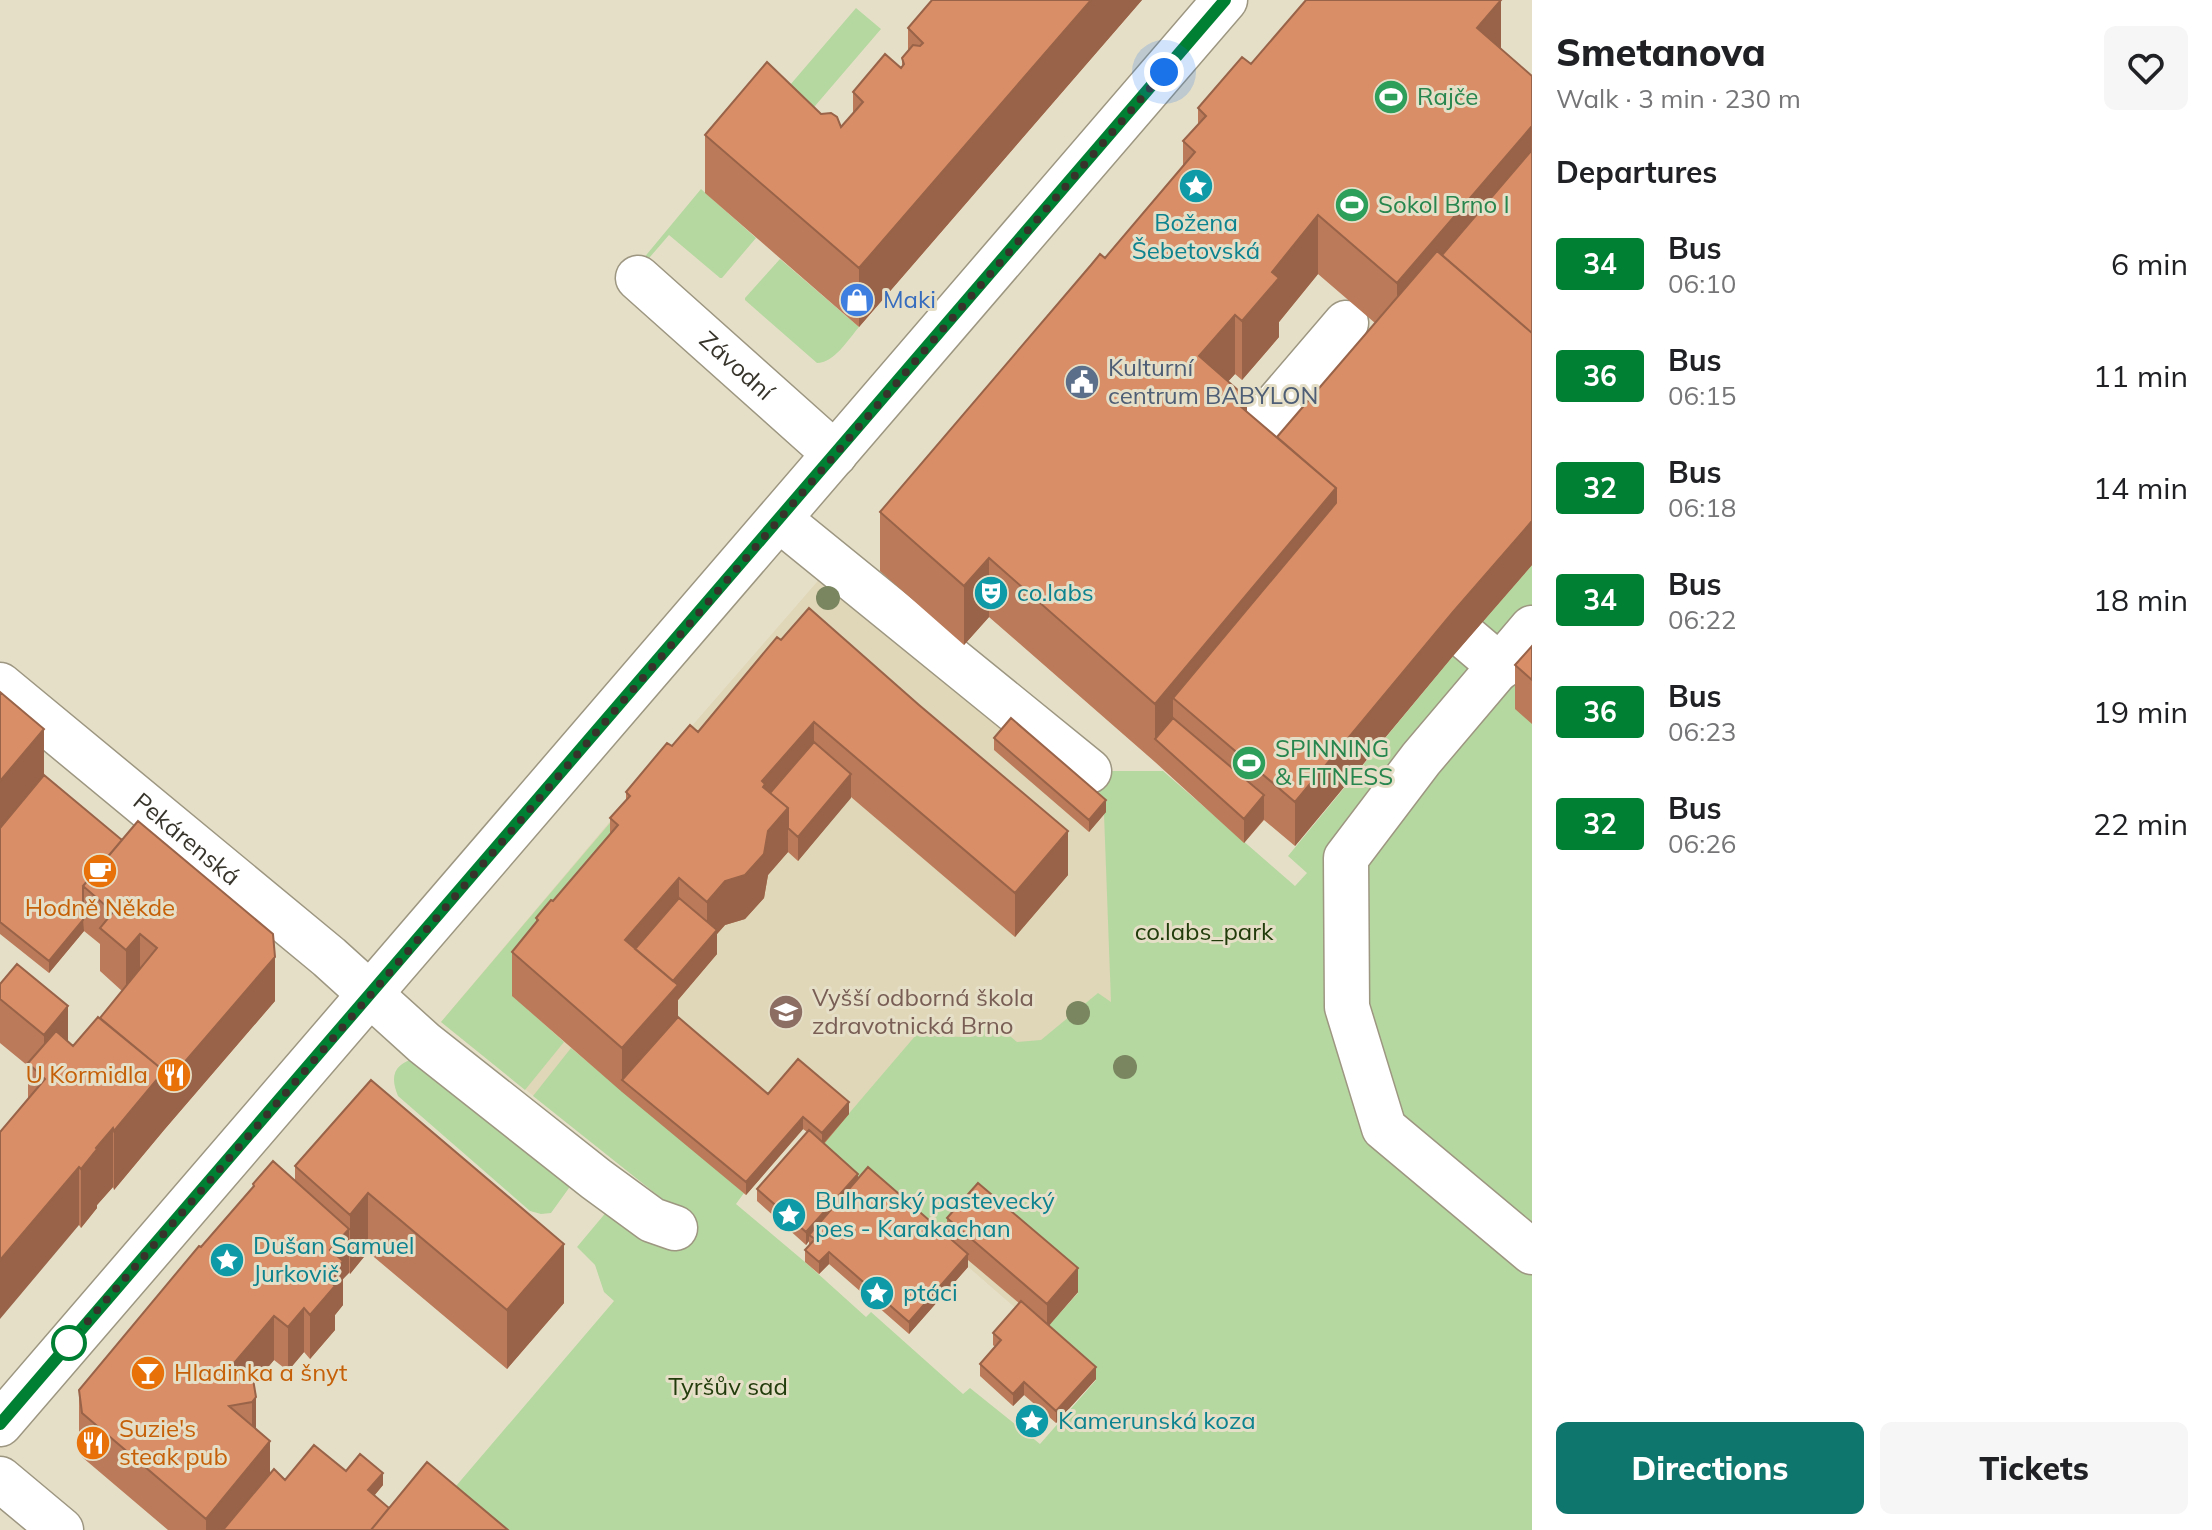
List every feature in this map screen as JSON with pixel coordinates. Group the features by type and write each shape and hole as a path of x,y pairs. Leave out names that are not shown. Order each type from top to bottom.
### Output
{"street":[{"path":"0,1424 1225,0"},
{"name":"Závodní","path":"638,278 835,454"},
{"path":"1280,478 1265,465 1257,427 1346,323"},
{"path":"780,520 1089,771"},
{"path":"1532,628 1421,759 1346,858 1347,1007 1384,1128 1532,1252"},
{"path":"1468,639 1501,667"},
{"name":"Pekárenská","path":"0,685 371,993 424,1043 596,1179 652,1220 675,1228"},
{"path":"0,1479 61,1530"}],"shaded area":[{"name":"Vyšší odborná škola zdravotnická Brno","path":"823,575 1106,812 1303,1103 1094,1382 1096,1379 1043,1332 804,1129 746,1195 720,1174 685,1217 441,1022"}],"green space":[{"path":"856,8 881,29 809,113 790,85"},
{"path":"701,189 756,238 720,278 669,235 625,286 623,283"},
{"path":"780,259 859,327 840,350 823,362 817,363 745,300"},
{"path":"1532,565 1532,1530 439,1530 427,1520 614,1301 604,1292 595,1265 577,1247 613,1204 685,1217 533,1096 571,1048 744,1193 736,1204 866,1317 871,1312 963,1394 970,1388 1040,1444 1096,1380 1043,1332 1078,1293 943,1245 822,1145 916,1035 963,1037 976,1033 992,1021 1017,1042 1041,1040 1098,993 1111,1002 1104,814 1076,786 1089,771 1163,771 1295,886 1307,873 1288,856"},
{"path":"615,817 624,817 513,996 564,1042 525,1090 441,1022"},
{"path":"417,1058 571,1176 569,1188 551,1213 530,1211 398,1096 394,1082 396,1071 403,1063"}],"building":[{"path":"932,0 1091,0 859,268 705,135 767,62 821,114 831,113 837,117 841,127 863,102 853,92 885,54 901,68 904,64 902,58 913,45 923,43 908,28"},
{"path":"1306,0 1501,0 1477,28 1532,76 1532,126 1397,283 1318,215 1272,272 1279,278 1242,321 1235,315 1199,356 1247,398 1240,406 1336,488 1155,704 989,558 964,586 880,512 1100,254 1105,258 1195,152 1183,141 1206,116 1198,108 1242,57 1251,64"},
{"path":"1532,150 1532,333 1442,255"},
{"path":"1437,251 1532,333 1532,521 1295,802 1173,698 1336,503 1336,488 1277,437"},
{"path":"809,608 1068,831 1015,893 814,722 762,781 765,784 763,787 788,808 768,831 764,854 745,875 725,881 707,902 679,878 625,940 678,985 622,1048 512,952 551,900 618,825 610,818 630,796 626,792 667,743 672,746 690,725 698,732 777,637 781,640"},
{"path":"1532,646 1532,680 1515,665"},
{"path":"0,692 44,729 0,781"},
{"path":"1011,718 1106,800 1089,820 994,738"},
{"path":"1173,718 1264,795 1244,819 1155,739"},
{"path":"814,742 851,774 798,837 788,828 788,808 770,793"},
{"path":"44,775 122,840 83,886 83,920 49,961 0,922 0,828"},
{"path":"138,821 273,934 275,957 164,1086 164,1071 100,1018 157,948 140,934 126,950 100,928 113,912 83,886"},
{"path":"679,898 717,930 673,981 635,949"},
{"path":"17,964 68,1006 44,1035 0,999 0,984"},
{"path":"98,1017 164,1071 0,1260 0,1132 45,1079 28,1063 56,1031 73,1046"},
{"path":"678,1017 768,1094 798,1059 849,1102 822,1133 803,1117 746,1182 622,1080"},
{"path":"371,1080 564,1244 507,1310 368,1193 350,1215 295,1166"},
{"path":"809,1130 858,1174 806,1232 757,1189"},
{"path":"273,1161 349,1229 330,1250 343,1261 328,1280 335,1286 310,1315 304,1308 288,1327 274,1316 223,1376 252,1373 256,1397 252,1402 229,1406 270,1441 206,1519 82,1413 79,1390"},
{"path":"868,1167 968,1254 909,1322 829,1252 819,1262 805,1250 815,1239 809,1235"},
{"path":"978,1183 1078,1268 1047,1304 947,1218"},
{"path":"1021,1301 1096,1367 1056,1411 1024,1382 1013,1394 980,1364 1001,1340 993,1333"},
{"path":"314,1445 346,1471 360,1454 383,1473 368,1490 389,1508 371,1530 223,1530 274,1469 285,1480"},
{"path":"427,1462 508,1530 371,1530"}],"bus line":[{"name":"34","path":"0,1424 1225,0"}],"place":[{"name":"Rajče","path":"1391,97"},
{"name":"Božena Šebetovská","path":"1196,186"},
{"name":"Sokol Brno I","path":"1352,205"},
{"name":"Maki","path":"857,300"},
{"name":"Kulturní centrum BABYLON","path":"1082,382"},
{"name":"co.labs","path":"991,593"},
{"name":"SPINNING & FITNESS","path":"1249,763"},
{"name":"Hodně Někde","path":"100,871"},
{"name":"Vyšší odborná škola zdravotnická Brno","path":"786,1012"},
{"name":"U Kormidla","path":"174,1075"},
{"name":"Bulharský pastevecký pes - Karakachan","path":"789,1215"},
{"name":"Dušan Samuel Jurkovič","path":"227,1260"},
{"name":"ptáci","path":"877,1293"},
{"name":"Hladinka a šnyt","path":"148,1373"},
{"name":"Kamerunská koza","path":"1032,1421"},
{"name":"Suzie's steak pub","path":"93,1443"}],"route":[{"path":"69,1343 1164,72"}],"park label":[{"name":"co.labs_park","path":"1204,932"},
{"name":"Tyršův sad","path":"728,1387"}]}
